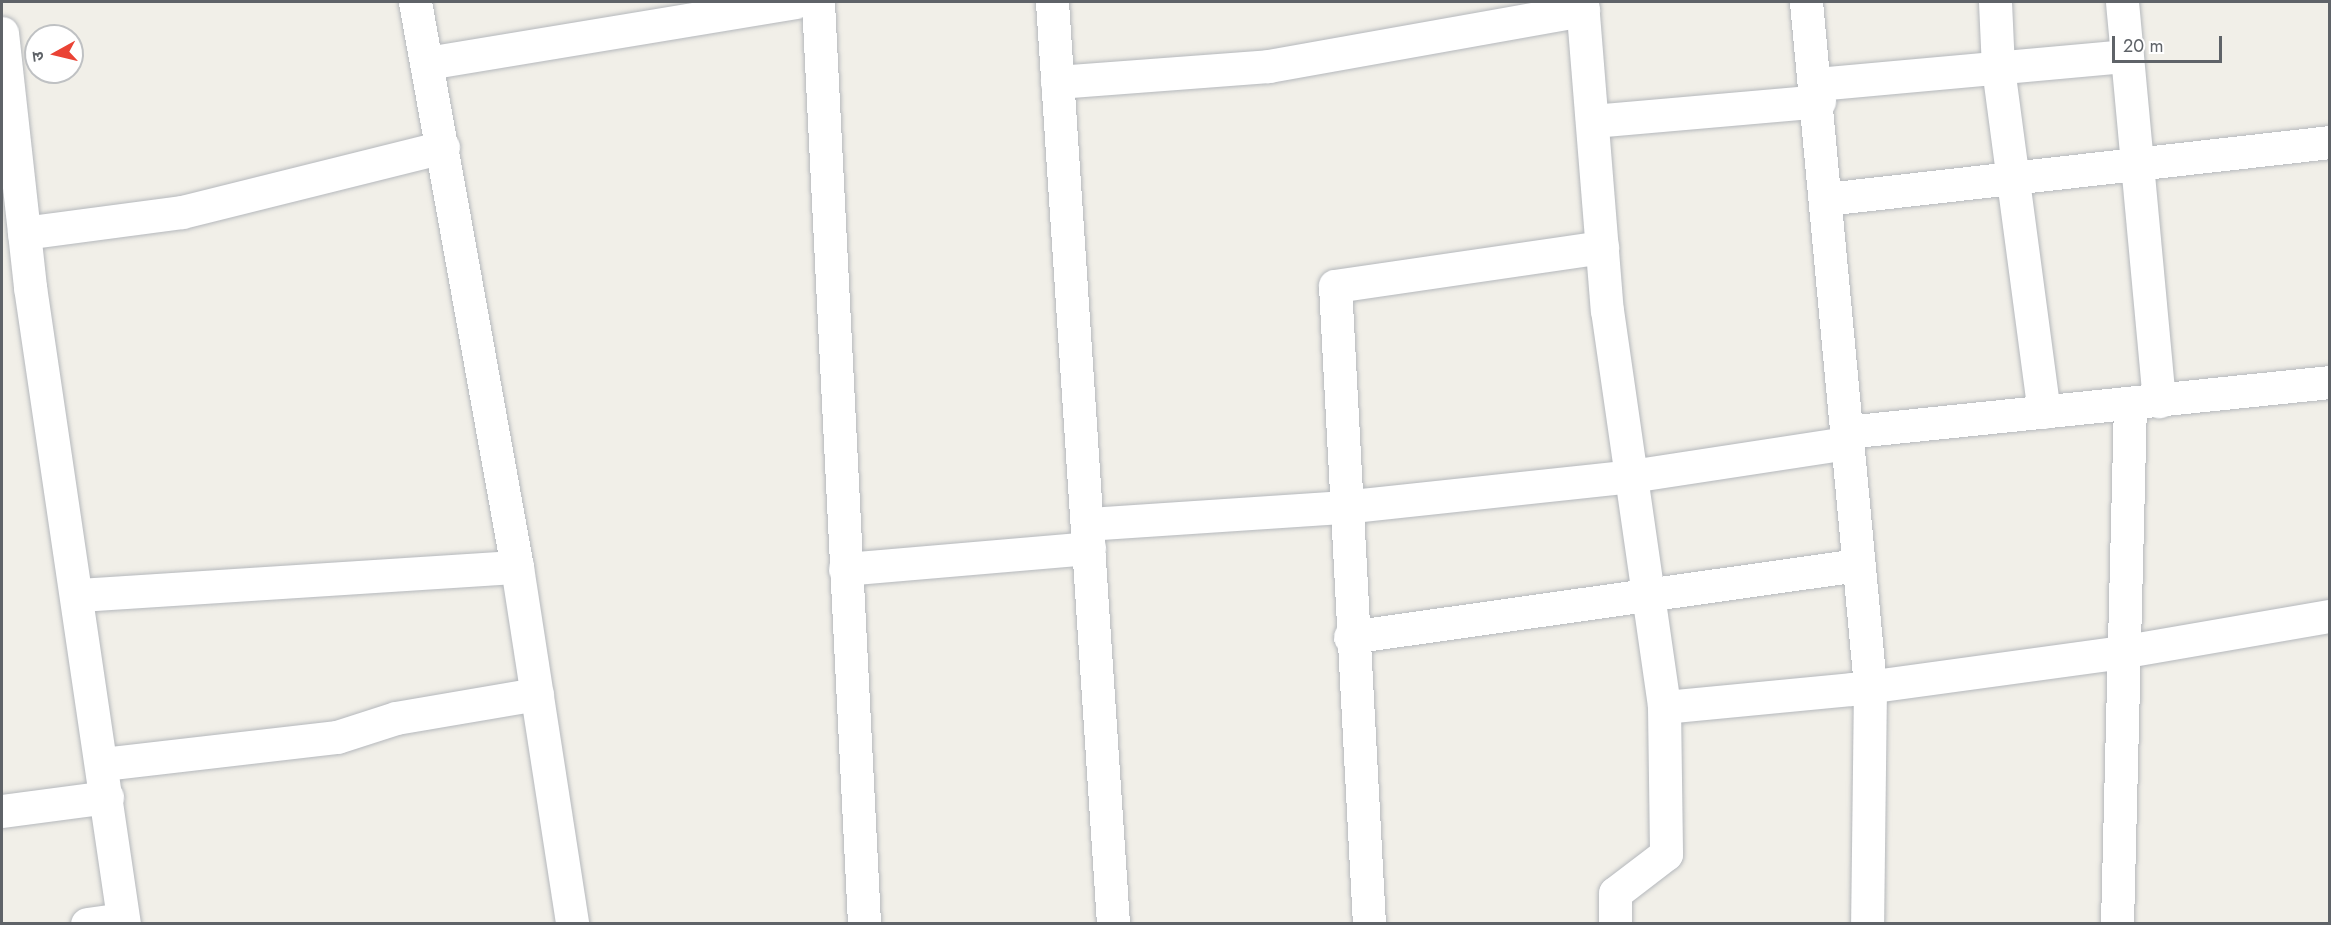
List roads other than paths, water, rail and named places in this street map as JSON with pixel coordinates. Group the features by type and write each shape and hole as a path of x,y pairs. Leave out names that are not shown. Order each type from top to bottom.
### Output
{"street":[{"path":"415,2 518,567 572,924"},
{"path":"427,63 795,2"},
{"path":"818,2 864,924"},
{"path":"1052,2 1113,924"},
{"path":"1806,2 1818,93 1846,437 1870,686 1867,924"},
{"path":"1995,2 1998,68 2043,412"},
{"path":"2117,924 2121,652 2145,402 2138,165 2122,2"},
{"path":"1057,82 1268,66 1582,6 1602,247 1631,476 1664,707 1666,854 1615,893 1615,924"},
{"path":"2,33 24,233 80,595 124,921 87,924"},
{"path":"1592,121 1998,68 2127,56"},
{"path":"1826,198 2013,180 2330,142"},
{"path":"24,233 182,212 442,147"},
{"path":"1369,924 1343,507 1335,286 1602,247"},
{"path":"845,568 1088,536 1631,476 1846,437 2043,412 2330,382"},
{"path":"1350,638 1858,565"},
{"path":"80,595 518,567"},
{"path":"1664,707 1870,686 2121,652 2330,616"},
{"path":"103,764 337,737 396,718 537,694"},
{"path":"2,811 107,797"}]}
